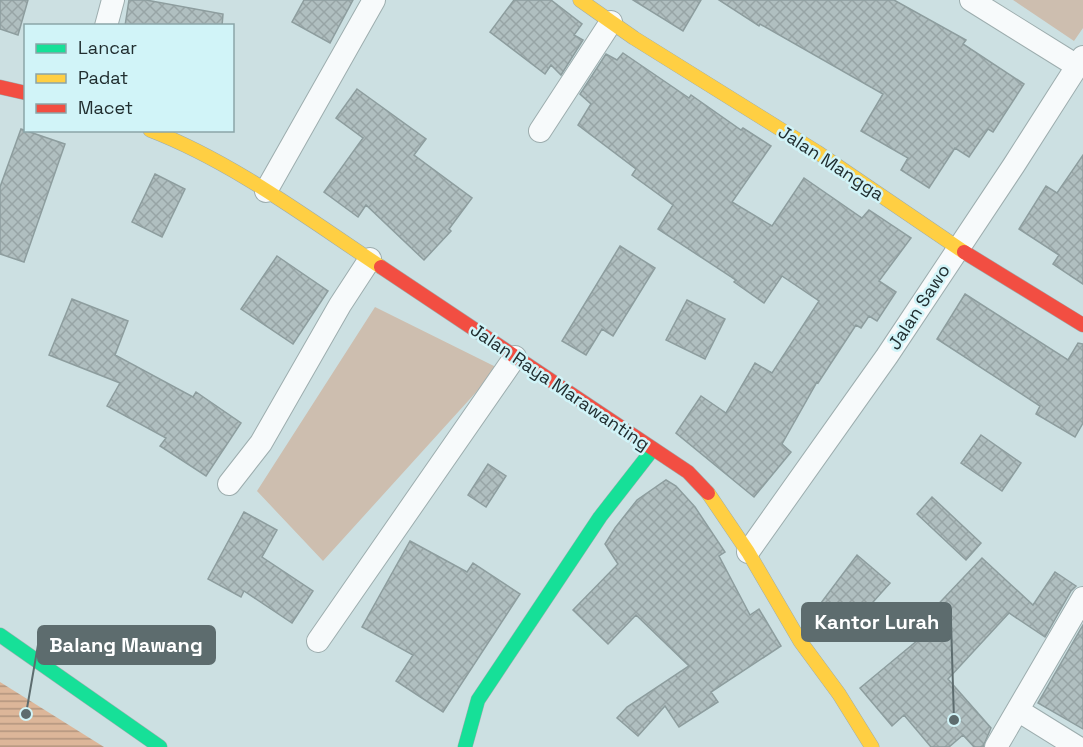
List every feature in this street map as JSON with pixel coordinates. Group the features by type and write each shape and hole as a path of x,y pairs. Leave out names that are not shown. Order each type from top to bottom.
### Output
{"street":[{"path":"107,24 113,0"},
{"path":"266,191 374,0"},
{"name":"Jalan Mangga","path":"580,0 663,57 817,152 958,248 1083,325"},
{"path":"970,0 1081,61"},
{"path":"540,131 611,22"},
{"name":"Jalan Sawo","path":"748,552 887,356 1081,61"},
{"path":"0,87 24,93"},
{"name":"Jalan Raya Marawanting","path":"155,132 181,142 266,191 688,472 710,495 748,552 801,641 839,694 872,747"},
{"path":"229,484 261,443 369,259"},
{"path":"318,641 515,357"},
{"path":"465,747 478,700 600,517 653,449"},
{"path":"996,747 1083,598"},
{"path":"0,635 160,747"},
{"path":"1019,711 1077,747"}],"shaded area":[{"path":"1013,0 1083,0 1083,28 1074,41"},
{"path":"375,307 498,368 323,561 257,491"},
{"path":"0,682 104,747 0,747"}],"building":[{"path":"0,0 28,0 18,35 0,29"},
{"path":"129,0 146,0 223,14 222,24 125,24"},
{"path":"304,0 353,0 330,43 292,22"},
{"path":"514,0 551,0 582,24 574,35 583,40 561,75 551,65 545,74 490,32"},
{"path":"633,0 701,0 683,31"},
{"path":"719,0 894,0 966,40 963,44 1024,84 993,132 988,129 969,157 955,148 929,188 901,170 908,158 861,131 883,94 760,24 759,26"},
{"path":"623,53 689,98 691,95 741,130 743,128 771,146 732,202 772,226 804,178 862,218 869,210 911,238 879,281 896,292 877,321 869,316 861,328 856,325 817,382 782,444 791,452 754,497 676,433 701,396 726,413 755,363 772,373 819,301 782,276 764,303 734,282 736,280 658,229 673,205 632,175 636,169 578,125 591,104 580,94 606,54 617,60"},
{"path":"357,89 426,139 414,155 472,198 449,229 451,231 424,260 366,205 358,217 324,192 363,138 336,118"},
{"path":"21,129 24,132 65,144 24,262 0,254 0,187"},
{"path":"1083,155 1083,284 1053,264 1059,255 1019,229 1046,186 1057,193"},
{"path":"155,174 185,189 162,237 132,222"},
{"path":"620,246 655,268 613,336 602,329 586,355 562,341"},
{"path":"277,256 328,291 293,344 241,309"},
{"path":"965,294 1068,360 1078,343 1083,344 1083,423 1075,437 1036,414 1040,406 937,339"},
{"path":"72,299 128,321 115,355 193,397 196,392 241,423 206,476 160,446 166,438 107,406 120,383 49,355"},
{"path":"687,300 725,319 705,359 666,340"},
{"path":"981,435 1021,463 1002,491 961,463"},
{"path":"488,464 506,476 486,507 468,495"},
{"path":"666,480 676,486 695,507 725,552 719,556 750,615 759,609 781,646 711,692 718,702 679,727 665,706 638,736 617,718 627,707 689,666 636,615 608,644 573,610 618,564 605,544 615,528 637,500"},
{"path":"932,497 981,543 966,560 917,514"},
{"path":"244,512 277,530 262,557 313,591 292,623 244,591 241,597 208,579"},
{"path":"410,541 467,572 473,563 520,594 443,712 396,681 413,655 362,627"},
{"path":"857,555 890,583 848,630 821,603"},
{"path":"982,558 1033,605 1055,572 1076,586 1045,637 1009,613 948,679 991,728 983,747 974,747 963,735 949,747 931,747 904,715 892,726 860,688 936,625 927,616"},
{"path":"1083,625 1083,729 1038,703"}],"traffic: fast":[{"path":"465,747 478,700 600,517 653,449"},
{"path":"0,635 160,747"}],"traffic: slow":[{"path":"580,0 634,38 817,152 964,252"},
{"path":"155,132 240,174 381,267"},
{"path":"708,493 748,552 800,641 839,694 872,747"}],"traffic: jam":[{"path":"0,87 24,93"},
{"path":"964,252 1083,325"},
{"path":"381,267 688,472 708,493"}],"place":[{"name":"Balang Mawang","path":"26,714"},
{"name":"Kantor Lurah","path":"954,720"}]}
